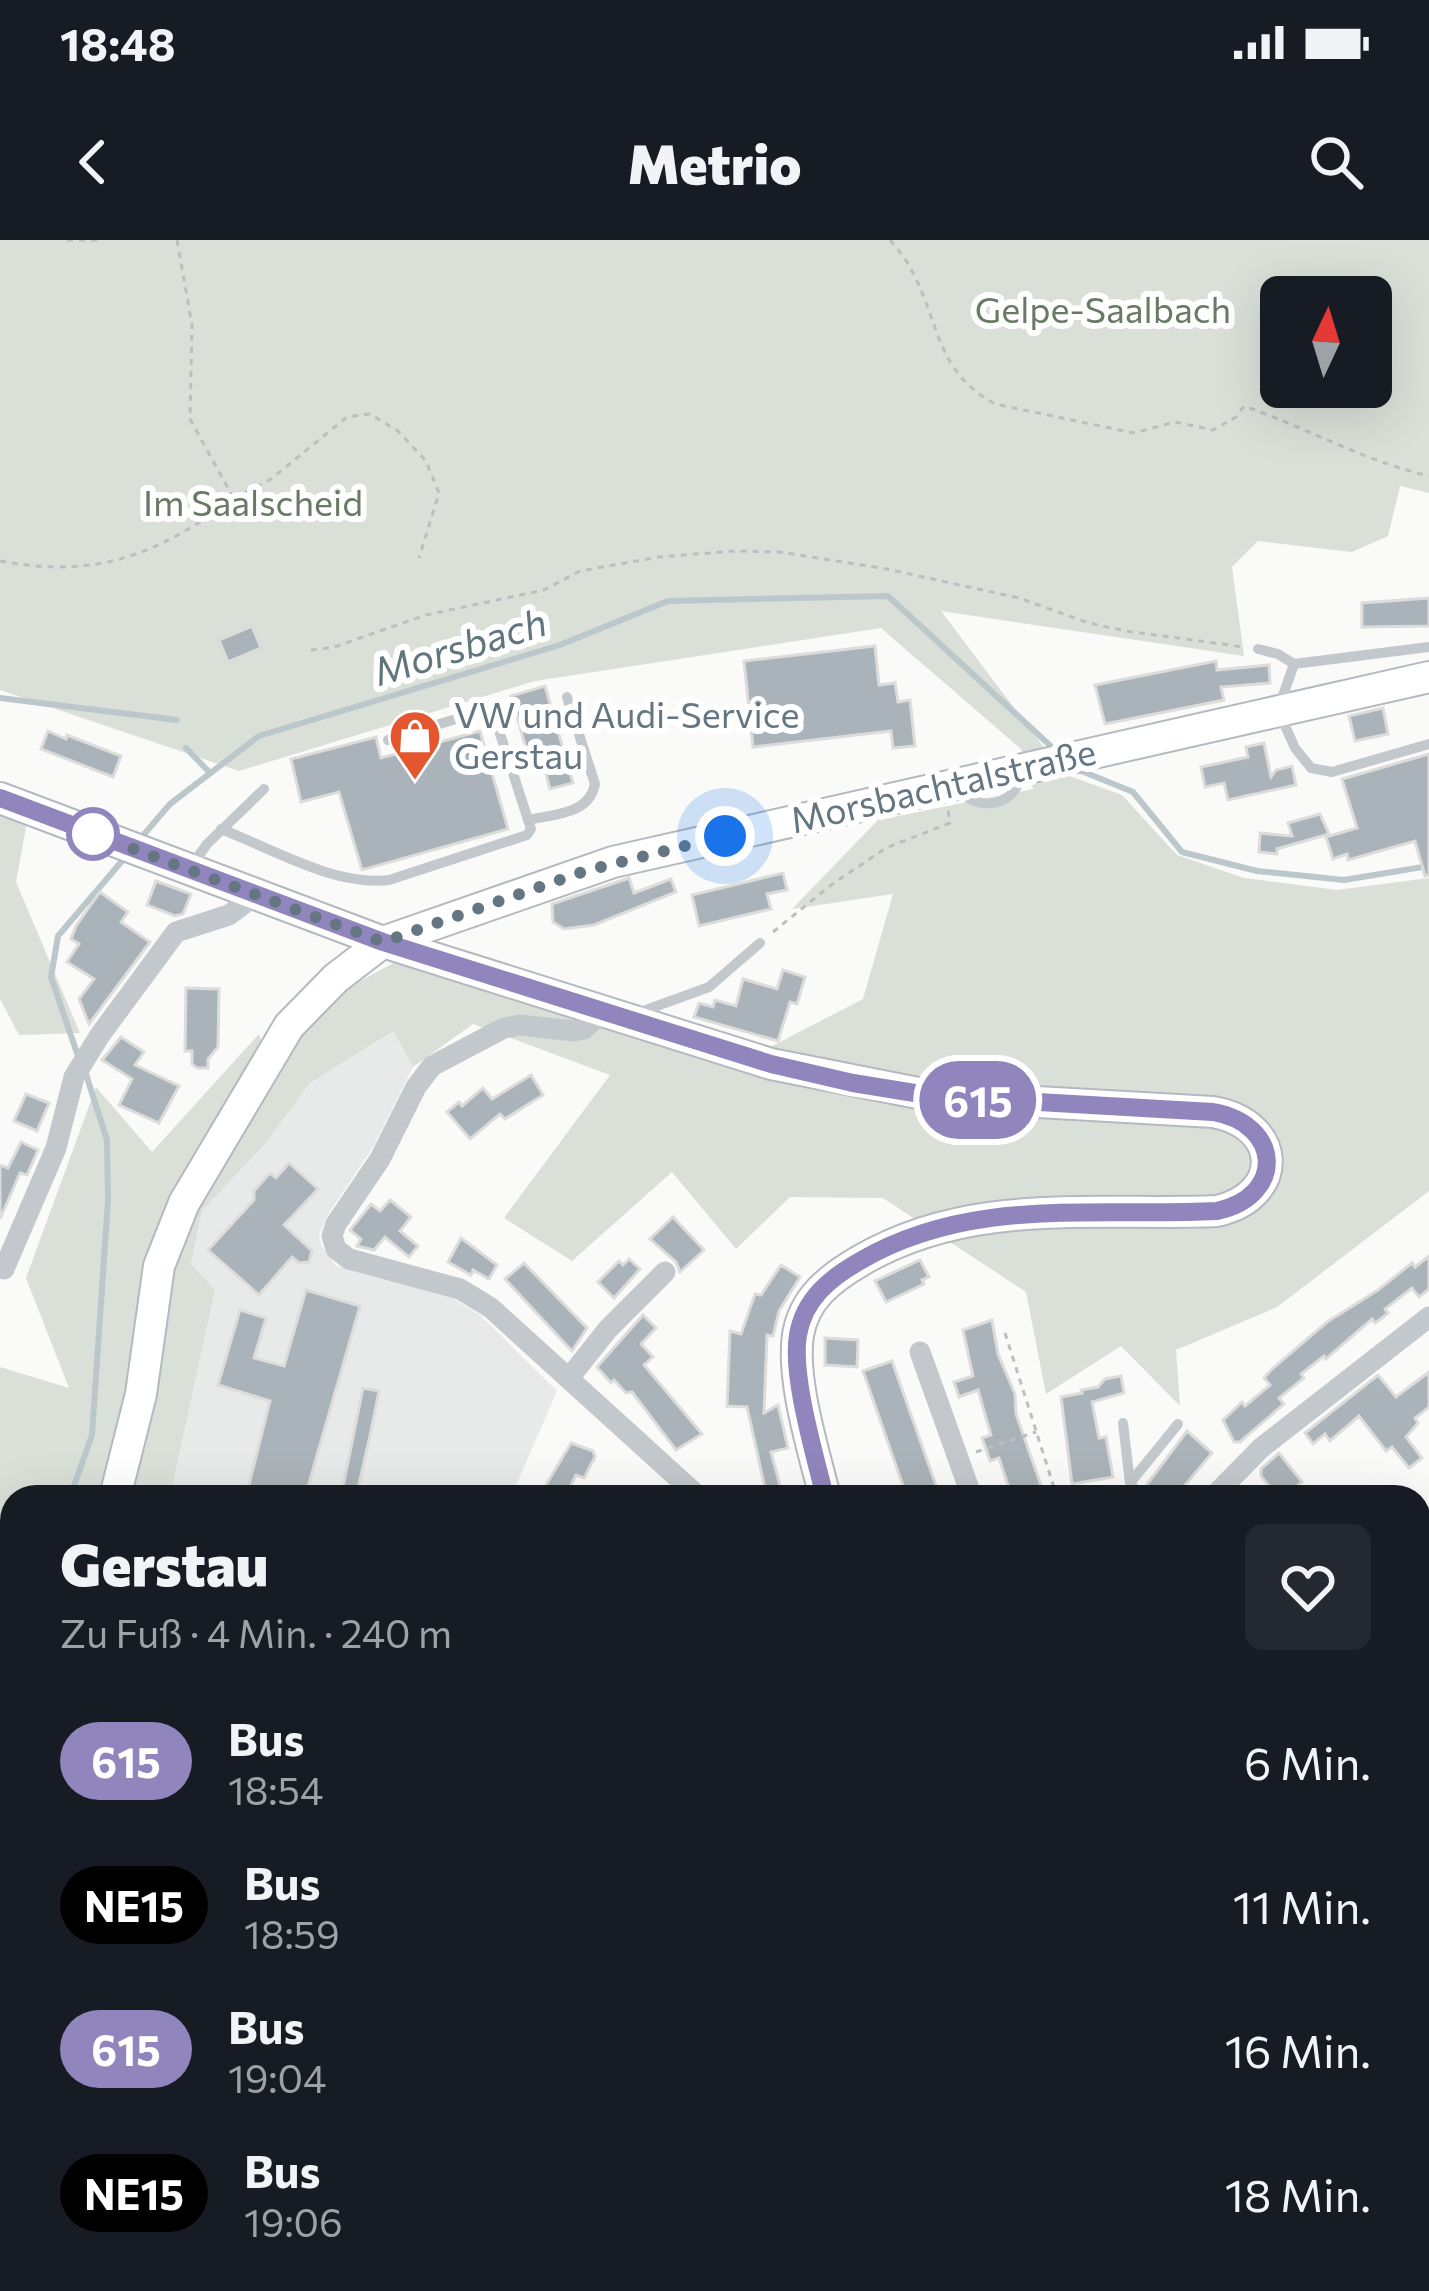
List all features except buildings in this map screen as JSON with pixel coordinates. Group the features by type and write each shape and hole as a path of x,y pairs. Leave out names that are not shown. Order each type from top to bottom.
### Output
{"main road":[{"name":"Morsbachtalstraße","path":"118,1485 137,1415 156,1280 169,1233 270,1052 311,1000 383,942 613,862 949,795 1032,766 1429,677"},
{"path":"0,798 383,942 771,1064 853,1083 978,1100 1228,1114 1256,1130 1263,1142 1265,1172 1252,1197 1229,1209 1007,1214 898,1241 820,1288 804,1312 797,1337 822,1485"},
{"path":"319,919 334,943 337,963 330,983"}],"street":[{"path":"4,1268 56,1148 74,1077 92,1047 176,932 229,915 254,896"},
{"path":"614,1015 574,1031 504,1028 432,1066 332,1236 336,1249 349,1259 472,1294 685,1485"},
{"path":"569,1378 608,1328 665,1272"},
{"path":"1225,1485 1261,1448 1429,1317"},
{"path":"920,1352 968,1485"}],"lane":[{"path":"1258,650 1294,664 1429,647"},
{"path":"1294,664 1278,710 1295,748 1311,768 1332,772 1429,744"},
{"path":"528,820 575,809 593,795 595,784 567,698"},
{"path":"221,829 347,879 371,882 522,839 531,829 494,712 485,710 388,740"},
{"path":"188,871 221,829 264,789"},
{"path":"614,1015 709,987 760,943"},
{"path":"1123,1423 1130,1483"},
{"path":"1130,1483 1178,1424"}],"path":[{"path":"67,240 97,240"},
{"path":"177,240 192,325 190,419 233,499"},
{"path":"890,240 913,272 943,354 980,395 995,404 1134,433 1175,422 1213,430 1236,417 1244,406 1300,425 1334,446 1429,476"},
{"path":"0,561 48,568 143,554 271,479 347,417 370,414 398,431 426,461 440,494 419,558"},
{"path":"311,650 350,642 426,615 544,590 580,571 659,557 735,551 780,552 886,569 1019,598 1126,631 1258,650"},
{"path":"760,943 886,848 950,823 949,795"},
{"path":"1005,1333 1053,1485"},
{"path":"958,1459 1036,1432"}],"shaded area":[{"path":"395,1031 413,1067 373,1147 329,1213 319,1235 321,1245 336,1266 446,1294 480,1315 557,1391 516,1485 173,1485 215,1290 191,1265 202,1211 265,1144 310,1083"}],"green space":[{"name":"Im Saalscheid","path":"0,240 1429,240 1429,493 1400,486 1388,536 1352,552 1258,541 1232,567 1244,656 941,611 1064,774 1122,795 1177,855 1244,878 1337,890 1429,878 1429,1191 1277,1307 1176,1350 1180,1406 1121,1346 1046,1394 1026,1292 883,1198 790,1197 736,1249 672,1172 572,1261 504,1218 610,1075 473,1024 413,1067 394,1031 310,1083 265,1144 202,1211 191,1264 215,1290 173,1485 129,1485 164,1298 204,1196 321,1002 399,960 753,1056 863,999 893,894 792,909 878,820 1033,789 1021,749 881,628 535,681 239,771 0,690"},
{"path":"3,808 28,816 16,882 80,1033 19,1035 0,999"},
{"path":"259,1034 263,1047 152,1242 139,1297 130,1409 108,1485 0,1485 0,1367 69,1388 26,1278 96,1087 152,1152"}],"waterway":[{"name":"Morsbach","path":"140,839 170,804 259,736 560,645 668,601 888,596 1055,750"},
{"path":"0,698 177,720"},
{"path":"186,748 210,773"},
{"name":"Morsbach","path":"1079,770 1133,792 1182,852 1257,871 1344,880 1429,866"},
{"name":"Morsbach","path":"78,1056 51,977 58,936 128,854"},
{"name":"Morsbach","path":"74,1485 92,1435 108,1200 107,1140 84,1068"}],"bus line":[{"name":"615","path":"0,798 383,942 771,1064 933,1096 1228,1114 1256,1130 1263,1142 1265,1172 1252,1197 1240,1205 1217,1211 1059,1210 972,1220 898,1241 820,1288 804,1312 797,1355 822,1485"}],"place":[{"name":"VW und Audi-Service Gerstau","path":"415,782"}],"route":[{"path":"93,834 383,942 613,862 725,836"}],"park label":[{"name":"Gelpe-Saalbach","path":"1103,310"}]}
